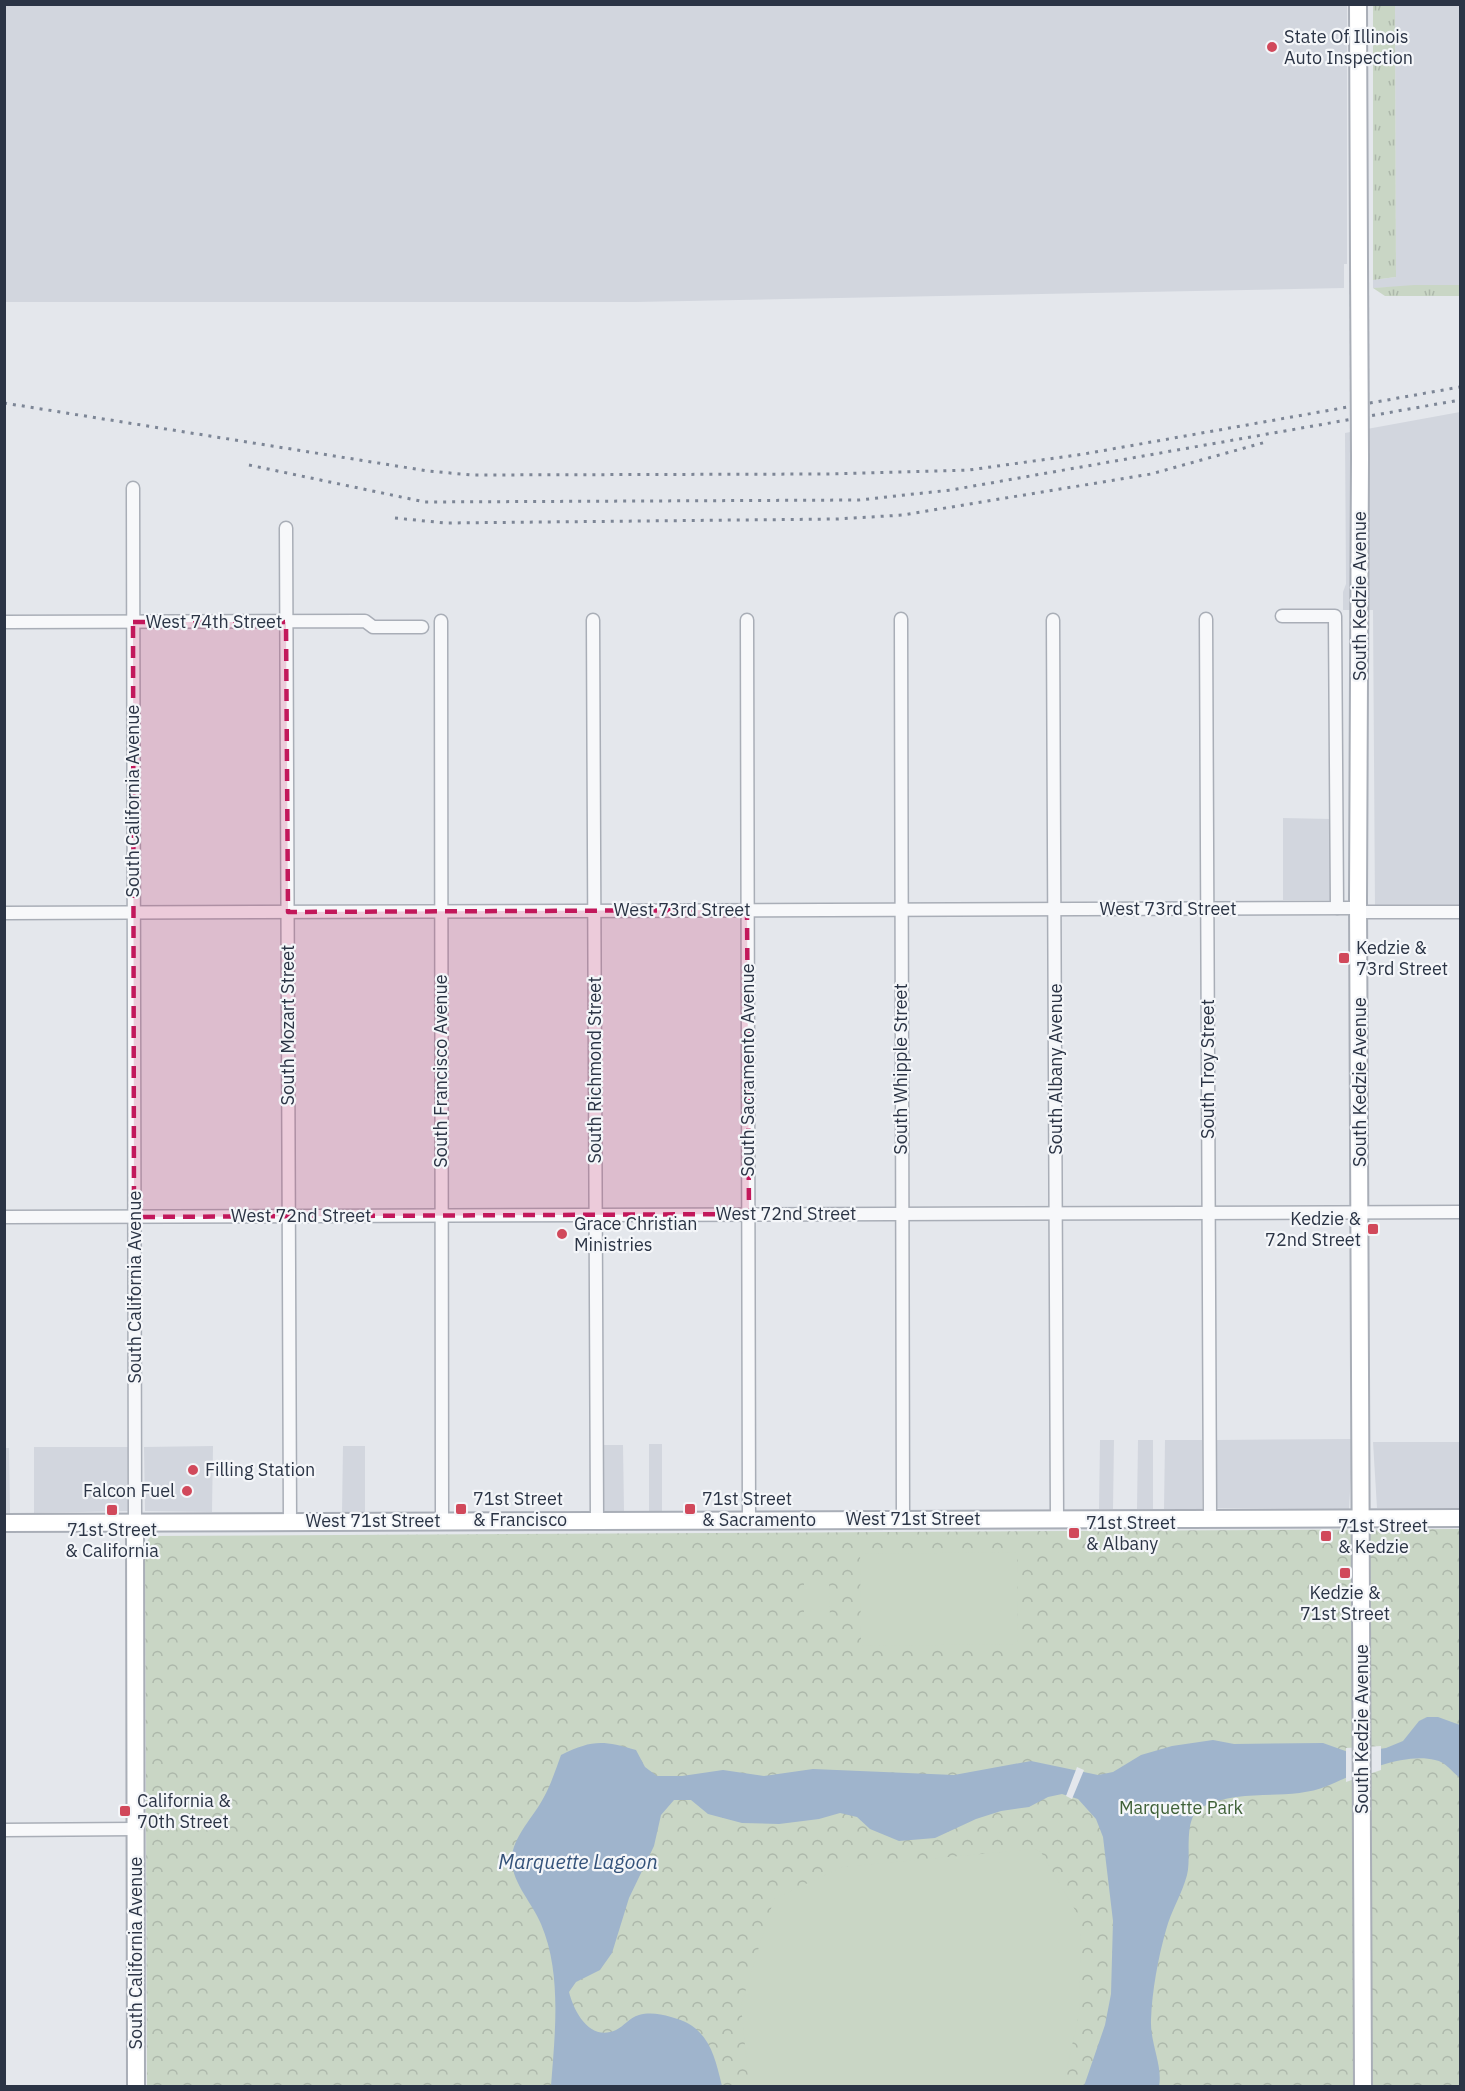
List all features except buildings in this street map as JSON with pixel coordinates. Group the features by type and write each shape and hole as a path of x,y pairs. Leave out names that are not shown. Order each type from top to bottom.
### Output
{"main road":[{"name":"South Kedzie Avenue","path":"1358,4 1363,2086"},
{"name":"West 71st Street","path":"4,1523 1461,1518"},
{"name":"South California Avenue","path":"135,1523 136,2086"}],"street":[{"name":"South California Avenue","path":"133,488 135,1523"},
{"name":"South Mozart Street","path":"286,528 290,1522"},
{"name":"South Kedzie Avenue","path":"1282,616 1335,616 1337,908"},
{"name":"South Whipple Street","path":"901,619 903,1519"},
{"name":"South Troy Street","path":"1206,619 1210,1518"},
{"name":"South Richmond Street","path":"593,620 597,1521"},
{"name":"South Sacramento Avenue","path":"747,620 749,1520"},
{"name":"South Albany Avenue","path":"1053,620 1057,1518"},
{"name":"West 74th Street","path":"4,622 365,621 373,627 422,627"},
{"name":"South Francisco Avenue","path":"441,621 442,1521"},
{"name":"West 73rd Street","path":"4,913 1208,908 1337,908 1461,912"},
{"name":"West 72nd Street","path":"4,1217 1461,1212"},
{"path":"4,1830 136,1829"}],"highlighted area":[{"path":"133,622 286,622 288,912 747,910 749,1214 134,1217"}],"shaded area":[{"path":"5,4 1347,5 1347,264 1344,264 1344,288 636,302 5,302"},
{"path":"1395,5 1460,5 1460,285 1373,288 1373,280 1396,277"},
{"path":"1460,412 1460,908 1375,908 1373,610 1343,610 1343,592 1346,584 1345,433"},
{"path":"1283,818 1331,819 1331,900 1283,900"},
{"path":"1353,1439 1349,1509 1216,1508 1216,1440"},
{"path":"1100,1440 1114,1440 1113,1509 1099,1509"},
{"path":"1138,1440 1153,1440 1153,1509 1137,1509"},
{"path":"1165,1440 1202,1440 1202,1509 1164,1509"},
{"path":"1373,1442 1460,1442 1460,1508 1377,1508"},
{"path":"649,1444 662,1444 662,1511 649,1511"},
{"path":"603,1445 623,1445 624,1511 604,1511"},
{"path":"213,1446 212,1512 145,1511 144,1447"},
{"path":"343,1446 365,1446 365,1513 342,1513"},
{"path":"34,1447 129,1447 129,1511 34,1513"},
{"path":"4,1448 9,1448 10,1514 5,1514"}],"green space":[{"path":"1373,5 1395,5 1396,277 1373,280"},
{"path":"1460,285 1460,296 1385,296 1373,288"},
{"name":"Marquette Park","path":"1460,1529 1460,2086 147,2086 145,1544 151,1536"},
{"path":"1017,1552 1018,1644 861,1646 860,1554"},
{"path":"804,1581 829,1581 830,1618 804,1618"},
{"path":"1035,1849 1041,1852 1081,1920 1079,2014 1063,2086 749,2086 741,2005 774,1899 842,1867"}],"water":[{"name":"Marquette Lagoon","path":"1427,1717 1438,1717 1460,1725 1460,1778 1439,1761 1423,1758 1409,1759 1380,1765 1312,1791 1233,1798 1217,1801 1196,1812 1190,1828 1187,1875 1166,1930 1154,1986 1151,2029 1159,2070 1159,2086 1084,2086 1105,2025 1111,1994 1113,1921 1103,1837 1096,1819 1078,1799 1062,1794 1048,1797 1029,1807 1001,1811 976,1819 935,1838 899,1841 870,1829 857,1817 840,1813 819,1819 779,1824 742,1823 708,1814 691,1800 674,1800 661,1815 654,1846 629,1898 612,1953 600,1970 576,1982 569,1992 579,2016 591,2029 598,2032 607,2033 616,2030 635,2016 647,2014 671,2017 693,2027 701,2034 712,2052 722,2086 551,2086 555,2004 552,1963 541,1924 513,1870 512,1853 519,1837 547,1792 561,1755 581,1746 606,1743 636,1750 645,1767 657,1776 682,1776 723,1770 764,1776 813,1769 954,1775 1031,1761 1098,1775 1113,1772 1141,1755 1172,1746 1213,1740 1234,1744 1323,1743 1351,1753 1386,1748 1403,1741 1419,1721"}],"pier":[{"path":"1381,1746 1381,1770 1346,1782 1346,1748"},
{"path":"1077,1767 1084,1770 1072,1799 1066,1796"}],"railway":[{"path":"4,403 428,471 472,475 827,474 969,470 1084,454 1460,387"},
{"path":"249,465 425,502 859,500 951,490 1460,400"},
{"path":"395,518 446,523 837,519 903,515 1151,474 1266,442"}],"place":[{"name":"State Of Illinois Auto Inspection","path":"1272,47"},
{"name":"Kedzie & 73rd Street","path":"1344,958"},
{"name":"Kedzie & 72nd Street","path":"1373,1229"},
{"name":"Grace Christian Ministries","path":"562,1234"},
{"name":"Filling Station","path":"193,1470"},
{"name":"Falcon Fuel","path":"187,1491"},
{"name":"71st Street & Francisco","path":"461,1509"},
{"name":"71st Street & Sacramento","path":"690,1509"},
{"name":"71st Street & California","path":"112,1510"},
{"name":"71st Street & Albany","path":"1074,1533"},
{"name":"71st Street & Kedzie","path":"1326,1536"},
{"name":"Kedzie & 71st Street","path":"1345,1573"},
{"name":"California & 70th Street","path":"125,1811"}]}
